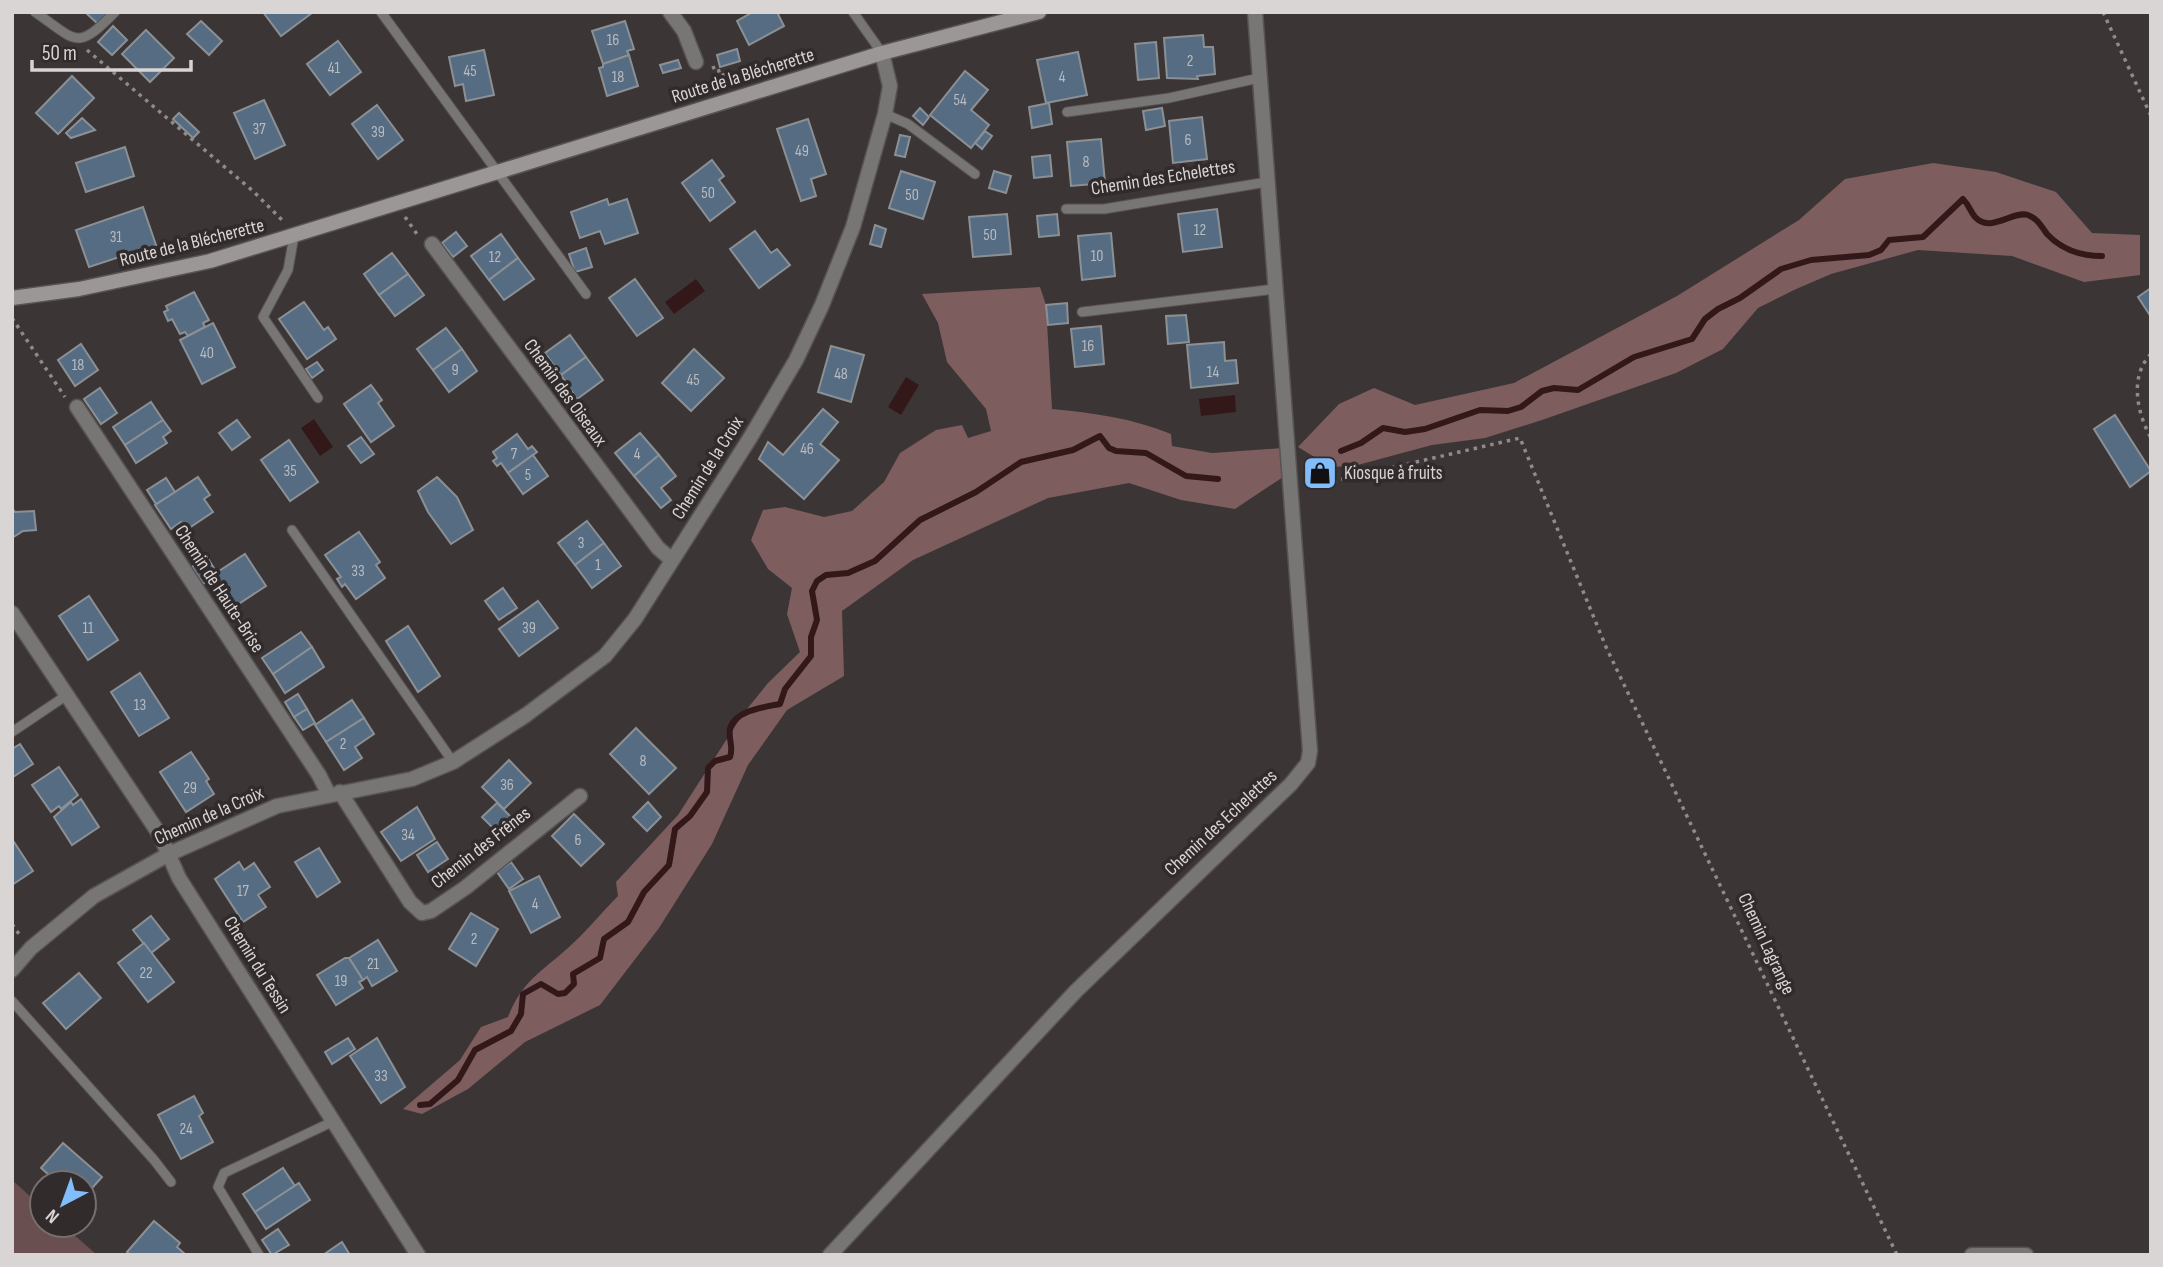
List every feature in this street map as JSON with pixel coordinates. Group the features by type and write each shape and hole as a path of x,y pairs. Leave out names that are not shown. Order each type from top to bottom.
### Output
{"main road":[{"name":"Route de la Blécherette","path":"12,298 143,277 290,230 497,172 999,16 1039,12"}],"street":[{"path":"670,12 684,31 696,62"},
{"name":"Chemin des Echelettes","path":"830,1255 1018,1050 1159,908 1292,784 1308,763 1310,751 1255,12"},
{"name":"Chemin de la Croix","path":"12,970 32,948 94,896 169,855 252,815 334,792 412,779 453,762 526,715 605,656 635,619 775,397 822,305 853,227 885,114 890,86 882,53"},
{"name":"Chemin des Oiseaux","path":"432,244 580,446 658,548 672,560"},
{"name":"Chemin de Haute-Brise","path":"77,407 319,775 334,792"},
{"name":"Chemin du Tessin","path":"12,613 160,835 179,878 418,1255"},
{"name":"Chemin des Frênes","path":"334,792 410,902 422,914 465,888 580,796"},
{"path":"1972,1255 2026,1255"}],"lane":[{"path":"35,12 75,40 83,40 95,33 115,12"},
{"path":"381,12 586,294"},
{"path":"853,12 882,53"},
{"path":"1067,112 1169,98 1259,78"},
{"path":"885,114 908,124 975,174"},
{"name":"Chemin des Echelettes","path":"1066,209 1104,209 1267,182"},
{"path":"290,230 288,270 263,317 318,398"},
{"path":"1082,312 1275,289"},
{"path":"292,530 453,762"},
{"path":"12,732 67,695"},
{"path":"12,1001 155,1160 171,1182"},
{"path":"259,1255 218,1187 219,1180 224,1173 334,1121"}],"path":[{"path":"2103,12 2151,116"},
{"path":"75,40 253,191 290,230"},
{"path":"12,318 74,410 77,407"},
{"path":"2151,354 2137,375 2138,400 2151,438"},
{"name":"Chemin Lagrange","path":"1291,491 1520,438 1606,647 1897,1255"},
{"path":"12,924 24,941"}],"shaded area":[{"path":"1933,163 1996,172 2056,192 2092,233 2140,235 2140,275 2084,282 2012,256 1918,250 1831,274 1794,290 1758,308 1723,349 1676,373 1542,420 1485,438 1432,445 1354,466 1331,467 1298,447 1339,404 1374,388 1415,405 1514,383 1677,296 1799,220 1845,179"},
{"path":"696,279 705,291 674,314 665,302"},
{"path":"1040,287 1046,305 1052,409 1097,414 1142,424 1171,434 1172,446 1212,453 1283,448 1286,475 1235,509 1181,500 1129,483 1048,498 913,560 842,611 844,676 787,710 748,765 712,844 659,928 600,1005 525,1042 468,1089 422,1114 403,1109 460,1060 481,1027 508,1017 526,986 575,942 618,896 616,882 678,815 743,714 768,683 800,652 787,614 792,588 768,569 751,540 763,510 785,507 824,517 852,511 884,482 900,453 936,430 962,425 968,438 991,431 986,409 947,362 938,323 922,294"},
{"path":"906,377 919,385 901,415 888,407"},
{"path":"1235,395 1236,412 1201,416 1199,399"},
{"path":"314,419 333,447 320,456 301,428"},
{"path":"12,1180 28,1194 28,1239 79,1239 97,1255 12,1255"}],"building":[{"path":"85,12 109,12 98,24"},
{"path":"263,12 311,12 312,13 281,36"},
{"path":"753,12 777,12 784,26 749,45 737,21"},
{"path":"201,21 222,41 209,55 187,34"},
{"path":"625,21 634,49 627,51 629,55 603,64 592,31"},
{"path":"113,26 127,40 112,55 98,42"},
{"path":"146,30 174,58 150,82 122,54"},
{"path":"1203,35 1204,47 1213,47 1215,74 1197,76 1198,79 1167,78 1164,38"},
{"path":"338,41 361,72 330,95 307,64"},
{"path":"1156,42 1159,78 1138,80 1135,44"},
{"path":"737,49 740,61 720,67 717,55"},
{"path":"484,50 494,95 466,101 463,84 455,86 449,57"},
{"path":"1078,52 1087,95 1046,103 1037,60"},
{"path":"629,55 638,86 607,96 599,68"},
{"path":"678,60 681,68 663,73 660,65"},
{"path":"965,71 988,90 971,110 989,125 971,148 930,115"},
{"path":"72,76 94,98 58,134 36,113"},
{"path":"264,100 285,145 255,159 234,113"},
{"path":"1049,103 1052,124 1032,128 1029,107"},
{"path":"377,105 403,140 378,159 352,124"},
{"path":"920,108 929,117 923,125 913,116"},
{"path":"1162,108 1165,126 1146,130 1143,111"},
{"path":"179,113 199,132 193,138 173,119"},
{"path":"1202,117 1207,159 1173,163 1169,121"},
{"path":"82,118 95,130 71,138 66,133"},
{"path":"808,119 826,174 811,179 816,196 801,201 777,129"},
{"path":"985,131 992,136 982,149 975,143"},
{"path":"900,135 910,137 905,157 895,155"},
{"path":"1101,139 1105,183 1071,186 1067,142"},
{"path":"125,147 134,176 86,192 76,163"},
{"path":"1050,155 1052,176 1034,178 1032,157"},
{"path":"712,160 724,176 719,180 735,202 710,221 682,183"},
{"path":"901,171 935,182 923,219 889,208"},
{"path":"994,171 1011,176 1006,193 989,188"},
{"path":"607,199 609,205 627,199 638,233 605,244 600,231 580,238 571,212"},
{"path":"143,207 156,245 89,267 76,230"},
{"path":"1217,209 1222,247 1183,252 1178,214"},
{"path":"1007,214 1011,254 973,257 969,217"},
{"path":"1057,214 1059,235 1039,237 1037,216"},
{"path":"875,225 886,229 881,247 870,244"},
{"path":"755,231 771,253 777,249 790,265 759,288 730,249"},
{"path":"456,232 467,246 453,257 442,243"},
{"path":"1111,233 1115,276 1082,280 1078,236"},
{"path":"501,234 518,258 489,280 471,256"},
{"path":"586,248 592,267 575,272 569,254"},
{"path":"392,253 408,274 379,295 364,274"},
{"path":"518,258 534,279 504,300 489,280"},
{"path":"408,274 424,295 395,316 379,295"},
{"path":"635,279 663,318 637,336 609,298"},
{"path":"2151,288 2151,317 2138,297"},
{"path":"194,292 209,320 203,323 205,327 188,336 185,332 180,334 172,319 168,321 164,312 168,310 166,306"},
{"path":"304,302 324,330 328,327 336,339 307,359 279,319"},
{"path":"1067,303 1068,323 1048,325 1046,305"},
{"path":"1186,315 1189,342 1168,344 1166,316"},
{"path":"213,323 235,367 202,384 180,340"},
{"path":"1101,326 1104,364 1075,367 1071,329"},
{"path":"446,328 462,349 433,370 417,349"},
{"path":"570,335 586,357 561,375 545,353"},
{"path":"1224,342 1225,361 1236,360 1238,383 1191,388 1187,345"},
{"path":"81,344 98,370 75,386 58,360"},
{"path":"831,346 864,355 851,402 818,392"},
{"path":"462,349 477,371 449,392 433,370"},
{"path":"694,349 724,378 691,411 662,383"},
{"path":"586,357 603,380 577,399 561,375"},
{"path":"317,362 323,370 312,378 306,369"},
{"path":"371,385 382,400 378,403 394,426 371,442 344,404"},
{"path":"100,388 117,413 101,424 84,399"},
{"path":"151,402 163,420 125,445 113,427"},
{"path":"823,409 838,422 820,444 839,460 804,499 759,459 768,442 783,455"},
{"path":"2115,415 2151,471 2130,487 2094,429"},
{"path":"163,420 171,431 163,437 167,443 136,463 125,445"},
{"path":"237,420 250,437 232,450 219,433"},
{"path":"640,433 659,455 634,476 615,453"},
{"path":"517,434 528,449 532,446 537,452 508,473 501,463 497,466 493,461 497,458 493,452"},
{"path":"361,437 374,454 361,463 348,446"},
{"path":"289,440 318,482 290,501 261,460"},
{"path":"533,455 548,476 523,494 508,473"},
{"path":"659,455 676,476 661,488 671,500 661,508 634,476"},
{"path":"198,477 210,495 204,499 213,512 186,530 181,522 171,529 155,505"},
{"path":"437,477 457,497 473,530 451,544 428,512 418,491"},
{"path":"166,478 175,492 156,504 147,490"},
{"path":"12,508 15,512 34,511 36,530 23,531 12,538"},
{"path":"587,521 604,543 575,565 558,543"},
{"path":"359,532 380,562 376,565 385,578 356,599 345,584 342,587 337,579 341,577 325,555"},
{"path":"604,543 621,566 592,588 575,565"},
{"path":"245,554 266,586 234,607 213,575"},
{"path":"207,557 217,573 203,584 192,567"},
{"path":"503,588 517,608 499,620 485,601"},
{"path":"89,596 118,640 88,660 59,616"},
{"path":"538,601 558,628 519,656 499,629"},
{"path":"408,626 440,676 418,692 386,641"},
{"path":"301,632 312,647 273,674 262,658"},
{"path":"312,647 324,667 285,693 273,674"},
{"path":"140,673 169,718 139,736 111,692"},
{"path":"298,694 307,709 294,717 285,702"},
{"path":"352,700 364,718 326,742 315,725"},
{"path":"307,709 315,723 303,730 294,717"},
{"path":"364,718 374,734 355,747 362,758 344,770 326,742"},
{"path":"636,728 676,768 649,794 610,754"},
{"path":"20,744 33,764 13,777 12,749"},
{"path":"191,752 209,779 206,781 214,794 186,812 160,772"},
{"path":"509,760 531,783 504,809 482,787"},
{"path":"59,767 78,795 61,809 59,806 51,812 32,785"},
{"path":"81,799 99,827 72,845 54,817 71,802 73,805"},
{"path":"648,802 661,817 647,831 633,817"},
{"path":"497,803 511,817 497,832 482,817"},
{"path":"417,807 435,839 401,861 381,832"},
{"path":"574,814 604,844 581,866 552,836"},
{"path":"14,842 33,871 12,885 12,843"},
{"path":"437,842 448,859 428,872 417,855"},
{"path":"319,848 340,882 317,897 295,862"},
{"path":"239,862 244,870 254,863 270,887 258,895 266,907 243,922 215,879"},
{"path":"511,862 523,879 509,889 497,872"},
{"path":"539,876 560,917 531,933 509,891"},
{"path":"471,913 498,929 476,966 449,949"},
{"path":"151,916 169,939 151,953 133,930"},
{"path":"378,940 397,971 372,986 367,977 363,980 349,958"},
{"path":"144,943 174,982 148,1002 118,963"},
{"path":"349,958 363,980 359,982 363,988 336,1005 317,975"},
{"path":"79,973 101,998 66,1029 43,1003"},
{"path":"348,1038 355,1049 332,1064 325,1052"},
{"path":"377,1038 405,1087 381,1103 350,1056"},
{"path":"194,1096 203,1113 199,1116 213,1142 181,1159 158,1115"},
{"path":"63,1143 93,1169 42,1169"},
{"path":"283,1168 295,1186 255,1212 243,1194"},
{"path":"299,1183 310,1200 266,1229 255,1212"},
{"path":"154,1221 180,1243 177,1247 186,1255 130,1255 127,1252"},
{"path":"278,1229 289,1245 272,1255 262,1240"},
{"path":"342,1242 350,1255 323,1255"}],"waterway":[{"path":"1341,451 1361,443 1383,428 1405,432 1425,429 1480,410 1508,411 1521,407 1542,391 1554,388 1578,390 1634,357 1692,339 1705,319 1781,269 1811,260 1869,255 1881,250 1889,240 1923,237 1963,199 1981,222 1994,223 2022,214 2028,215 2065,248 2087,255 2102,256"},
{"path":"420,1105 430,1104 458,1080 475,1050 511,1031 521,1014 523,994 541,984 558,994 565,993 574,984 573,974 600,958 604,939 628,922 644,892 669,865 675,829 690,816 707,792 708,768 715,761 730,757 730,729 733,723 751,710 780,704 785,689 811,656 811,637 817,620 812,591 817,581 826,575 848,573 875,561 920,520 976,492 1021,462 1073,450 1100,436 1109,448 1116,451 1146,453 1186,476 1218,479"}],"place":[{"name":"Kiosque à fruits","path":"1320,473"}]}
